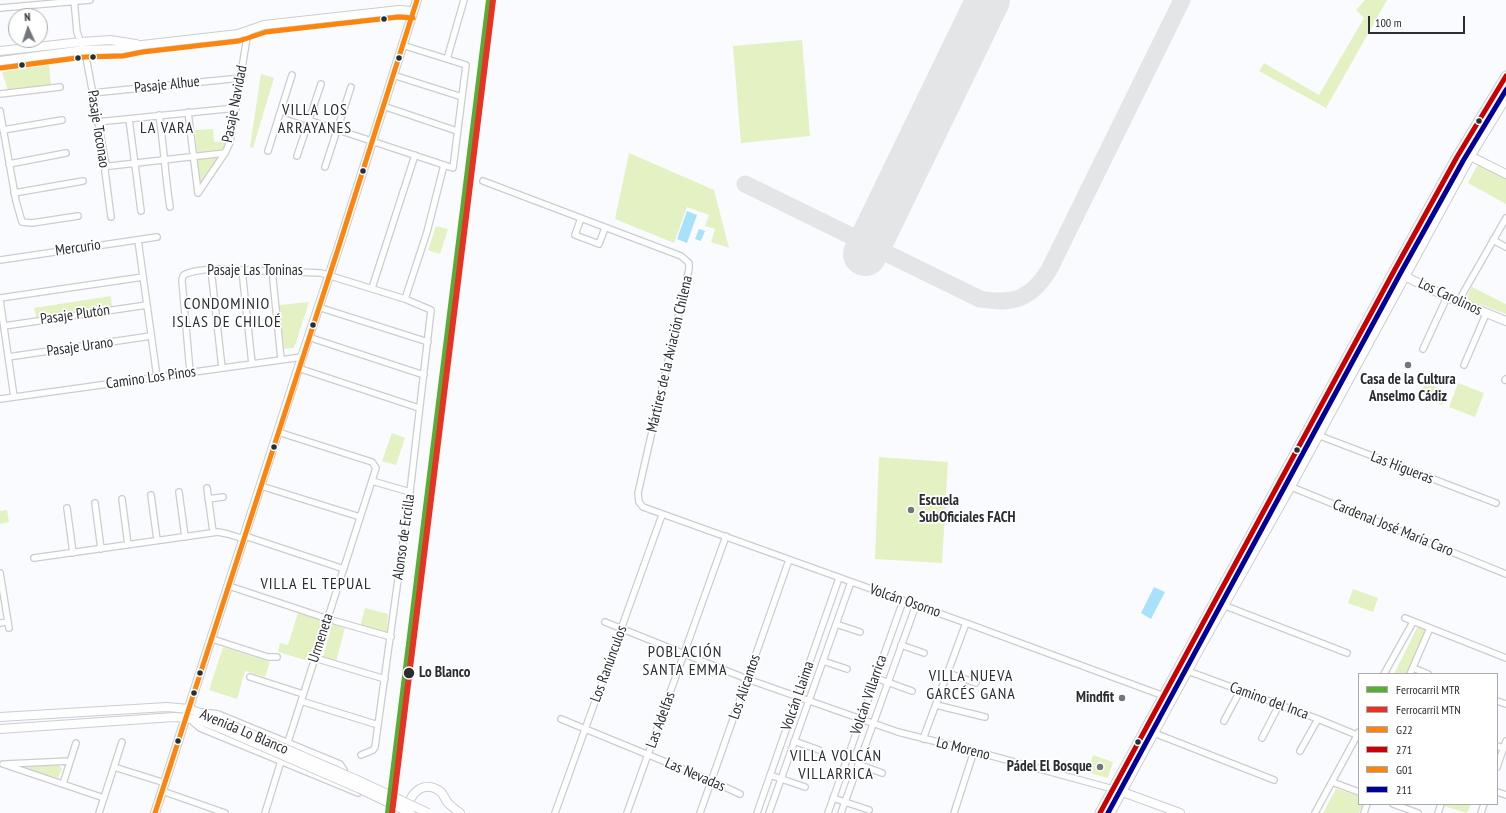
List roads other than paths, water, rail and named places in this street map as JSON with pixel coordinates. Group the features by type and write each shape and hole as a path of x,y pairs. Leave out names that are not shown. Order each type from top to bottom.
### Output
{"main road":[{"path":"155,813 164,783 189,718 189,709 417,0"},
{"path":"0,61 84,50 122,49 142,45 230,35 273,24 399,10 413,11"},
{"path":"0,51 110,40 142,45"},
{"path":"1110,813 1154,733 1183,670 1279,482 1457,157 1506,76"},
{"path":"1100,813 1164,696 1183,670 1223,605 1290,487 1470,156 1506,97"},
{"path":"1457,157 1470,156 1506,174"},
{"name":"Los Carolinos","path":"1394,271 1458,302 1506,321"},
{"name":"Avenida Lo Blanco","path":"0,717 159,708 189,709 200,712 222,725 409,813"},
{"name":"Avenida Lo Blanco","path":"0,729 174,717 189,718 222,725 355,779 428,813"},
{"path":"409,813 409,803 413,793 420,788 426,788 441,792 450,804 460,813"},
{"name":"Lo Moreno","path":"1112,789 1122,791 1180,813"}],"street":[{"path":"0,8 90,0"},
{"path":"447,59 464,0"},
{"name":"Pasaje Toconao","path":"74,1 77,32 84,50 106,165 105,171 111,217"},
{"name":"Pasaje Navidad","path":"194,156 198,192 225,153 230,142 248,31"},
{"path":"280,111 453,168 466,65 402,45"},
{"path":"268,151 292,75"},
{"path":"393,75 462,97"},
{"name":"Pasaje Alhue","path":"92,93 241,78"},
{"path":"297,156 321,84"},
{"path":"0,94 60,87"},
{"path":"325,167 351,87"},
{"path":"383,106 458,131"},
{"path":"97,122 236,108"},
{"path":"0,111 14,193 22,222 32,223 78,216"},
{"path":"188,112 194,156"},
{"path":"159,115 170,207"},
{"path":"129,119 141,211"},
{"path":"3,130 62,120"},
{"path":"9,164 66,153"},
{"path":"106,165 110,166 225,153"},
{"path":"372,288 415,155"},
{"path":"406,299 427,232 444,165"},
{"path":"14,193 83,181"},
{"name":"Mártires de la Aviación Chilena","path":"483,181 683,256 689,264 638,493 639,502 646,509"},
{"path":"581,218 575,235 598,244 605,228"},
{"path":"1458,302 1506,218"},
{"name":"Mercurio","path":"0,260 157,237"},
{"path":"138,240 157,377"},
{"path":"1493,240 1506,247"},
{"path":"211,269 222,368"},
{"name":"Pasaje Las Toninas","path":"190,372 183,277 185,274 211,269 316,272 406,299 431,310"},
{"path":"242,270 252,364"},
{"path":"272,270 281,359"},
{"path":"14,397 0,299 143,277"},
{"path":"1423,349 1447,297"},
{"name":"Pasaje Plutón","path":"4,326 147,305"},
{"path":"318,306 428,342"},
{"name":"Alonso de Ercilla","path":"361,755 375,749 410,492 431,310"},
{"path":"1464,365 1486,314"},
{"name":"Pasaje Urano","path":"8,357 151,336"},
{"path":"308,337 424,375"},
{"name":"Camino Los Pinos","path":"0,399 302,356"},
{"path":"298,368 419,408"},
{"name":"Las Higueras","path":"1308,431 1496,504"},
{"name":"Urmeneta","path":"278,432 372,462 375,465 376,470 288,742"},
{"path":"372,481 410,492"},
{"name":"Cardenal José María Caro","path":"1279,482 1471,558 1506,574"},
{"path":"261,486 360,517"},
{"path":"206,488 213,532"},
{"path":"179,492 184,536"},
{"path":"151,495 157,540"},
{"path":"208,499 223,497"},
{"path":"122,499 128,544"},
{"path":"95,503 101,549"},
{"path":"67,508 72,552"},
{"name":"Volcán Osorno","path":"646,509 726,536 1164,696"},
{"name":"Los Ranúnculos","path":"555,813 662,515"},
{"path":"34,558 213,532 244,538 344,569"},
{"name":"Las Adelfas","path":"627,813 726,536"},
{"name":"Los Alicantos","path":"700,813 789,560"},
{"path":"0,573 8,628"},
{"name":"Volcán Llaima","path":"757,813 839,578"},
{"name":"Volcán Llaima","path":"769,813 851,582"},
{"path":"229,586 328,619 391,637"},
{"name":"Volcán Villarrica","path":"828,813 903,601"},
{"name":"Volcán Villarrica","path":"841,813 916,605"},
{"path":"1223,605 1348,653"},
{"path":"1405,618 1506,658"},
{"path":"0,623 8,622"},
{"name":"Lo Moreno","path":"605,622 808,702 924,739 974,751 1112,789"},
{"path":"1385,673 1413,622"},
{"path":"924,739 950,673 966,623"},
{"path":"836,624 860,632"},
{"path":"1410,673 1430,628"},
{"path":"212,639 268,657 276,656"},
{"path":"901,646 924,653"},
{"path":"315,658 385,679"},
{"path":"823,661 847,669"},
{"path":"1413,668 1426,673"},
{"name":"Camino del Inca","path":"1183,670 1358,734"},
{"path":"950,673 976,683"},
{"path":"250,677 303,694"},
{"path":"876,678 912,691"},
{"path":"1224,721 1240,691"},
{"path":"301,701 378,725"},
{"path":"1262,738 1279,705"},
{"path":"938,706 985,717"},
{"path":"200,712 218,714 340,764 344,774 342,781 336,784"},
{"path":"189,718 200,728 358,793"},
{"name":"Las Nevadas","path":"562,719 740,794"},
{"path":"1300,751 1318,719"},
{"path":"1154,733 1274,780"},
{"path":"1315,813 1358,734"},
{"path":"794,741 819,750"},
{"path":"1498,764 1506,741"},
{"path":"99,813 122,742"},
{"path":"63,784 76,743"},
{"path":"1498,746 1504,748"},
{"path":"954,813 974,751"},
{"path":"1,764 70,761"},
{"path":"265,813 282,762"},
{"path":"1,764 104,798"},
{"path":"858,764 882,773"},
{"path":"114,767 164,783"},
{"path":"770,775 806,787"},
{"path":"1332,782 1358,792"},
{"path":"162,791 225,813"},
{"path":"833,798 869,810"},
{"path":"1396,805 1418,813"}],"water":[{"path":"687,211 697,215 687,243 677,239"},
{"path":"699,229 705,231 701,241 695,239"},
{"path":"1154,587 1165,592 1151,619 1141,613"}],"rail line":[{"name":"MTR","path":"388,813 489,0"},
{"name":"MTN","path":"392,813 493,0"}],"place":[{"name":"Casa de la Cultura Anselmo Cádiz","path":"1408,365"},
{"name":"Escuela SubOficiales FACH","path":"911,510"},
{"name":"Lo Blanco","path":"409,673"},
{"name":"Mindfit","path":"1122,698"},
{"name":"Pádel El Bosque","path":"1100,767"}],"district":[{"name":"VILLA LOS ARRAYANES","path":"315,119"},
{"name":"LA VARA","path":"167,128"},
{"name":"CONDOMINIO ISLAS DE CHILOÉ","path":"227,313"},
{"name":"VILLA EL TEPUAL","path":"316,584"},
{"name":"POBLACIÓN SANTA EMMA","path":"685,661"},
{"name":"VILLA NUEVA GARCÉS GANA","path":"971,685"},
{"name":"VILLA VOLCÁN VILLARRICA","path":"836,765"}]}
